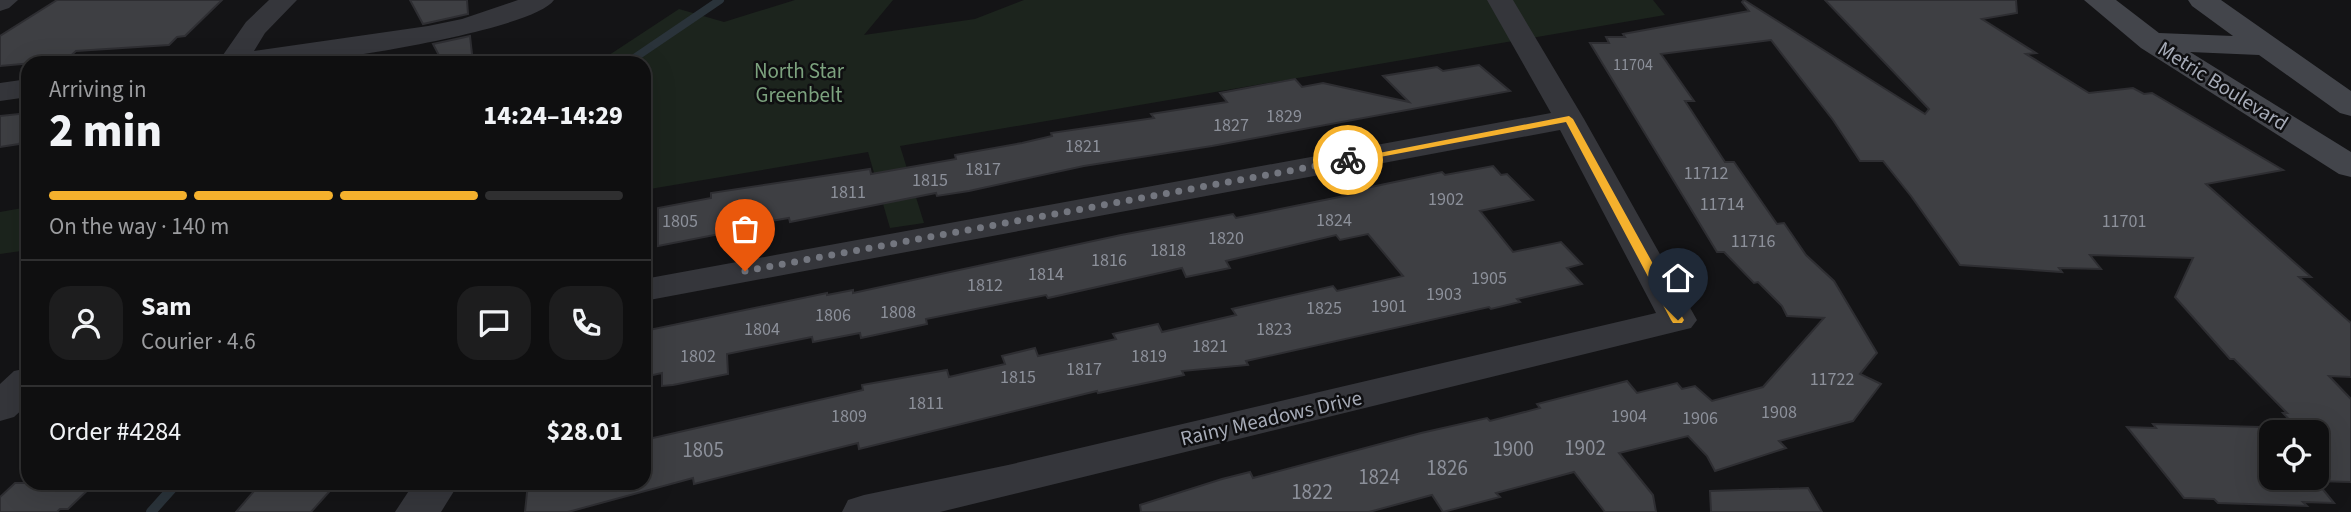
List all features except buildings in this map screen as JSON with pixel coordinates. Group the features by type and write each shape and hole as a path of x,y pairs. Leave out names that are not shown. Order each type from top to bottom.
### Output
{"main road":[{"name":"Metric Boulevard","path":"2098,0 2152,42 2351,167"},
{"path":"2202,0 2351,106"},
{"path":"2152,42 2266,46"}],"street":[{"path":"0,3 5,0"},
{"path":"237,56 255,28 284,0"},
{"path":"278,56 440,31 494,18 541,0"},
{"path":"651,289 1569,119 1500,0"},
{"path":"0,92 21,89"},
{"name":"Rainy Meadows Drive","path":"864,512 1678,320 1569,119"},
{"path":"0,407 21,388"},
{"path":"417,512 432,490"}],"green space":[{"name":"North Star Greenbelt","path":"795,0 893,0 864,35 975,19 1024,0 1653,0 1665,15 900,146 924,223 890,228 868,152 651,189 651,56 608,56 679,9 724,22"},
{"path":"21,208 21,251 0,254 0,212"}],"waterway":[{"path":"637,56 720,0"},
{"path":"151,512 171,490"}],"way so far":[{"path":"745,271 1348,160"}],"route":[{"path":"1348,160 1569,119 1678,320"}]}
